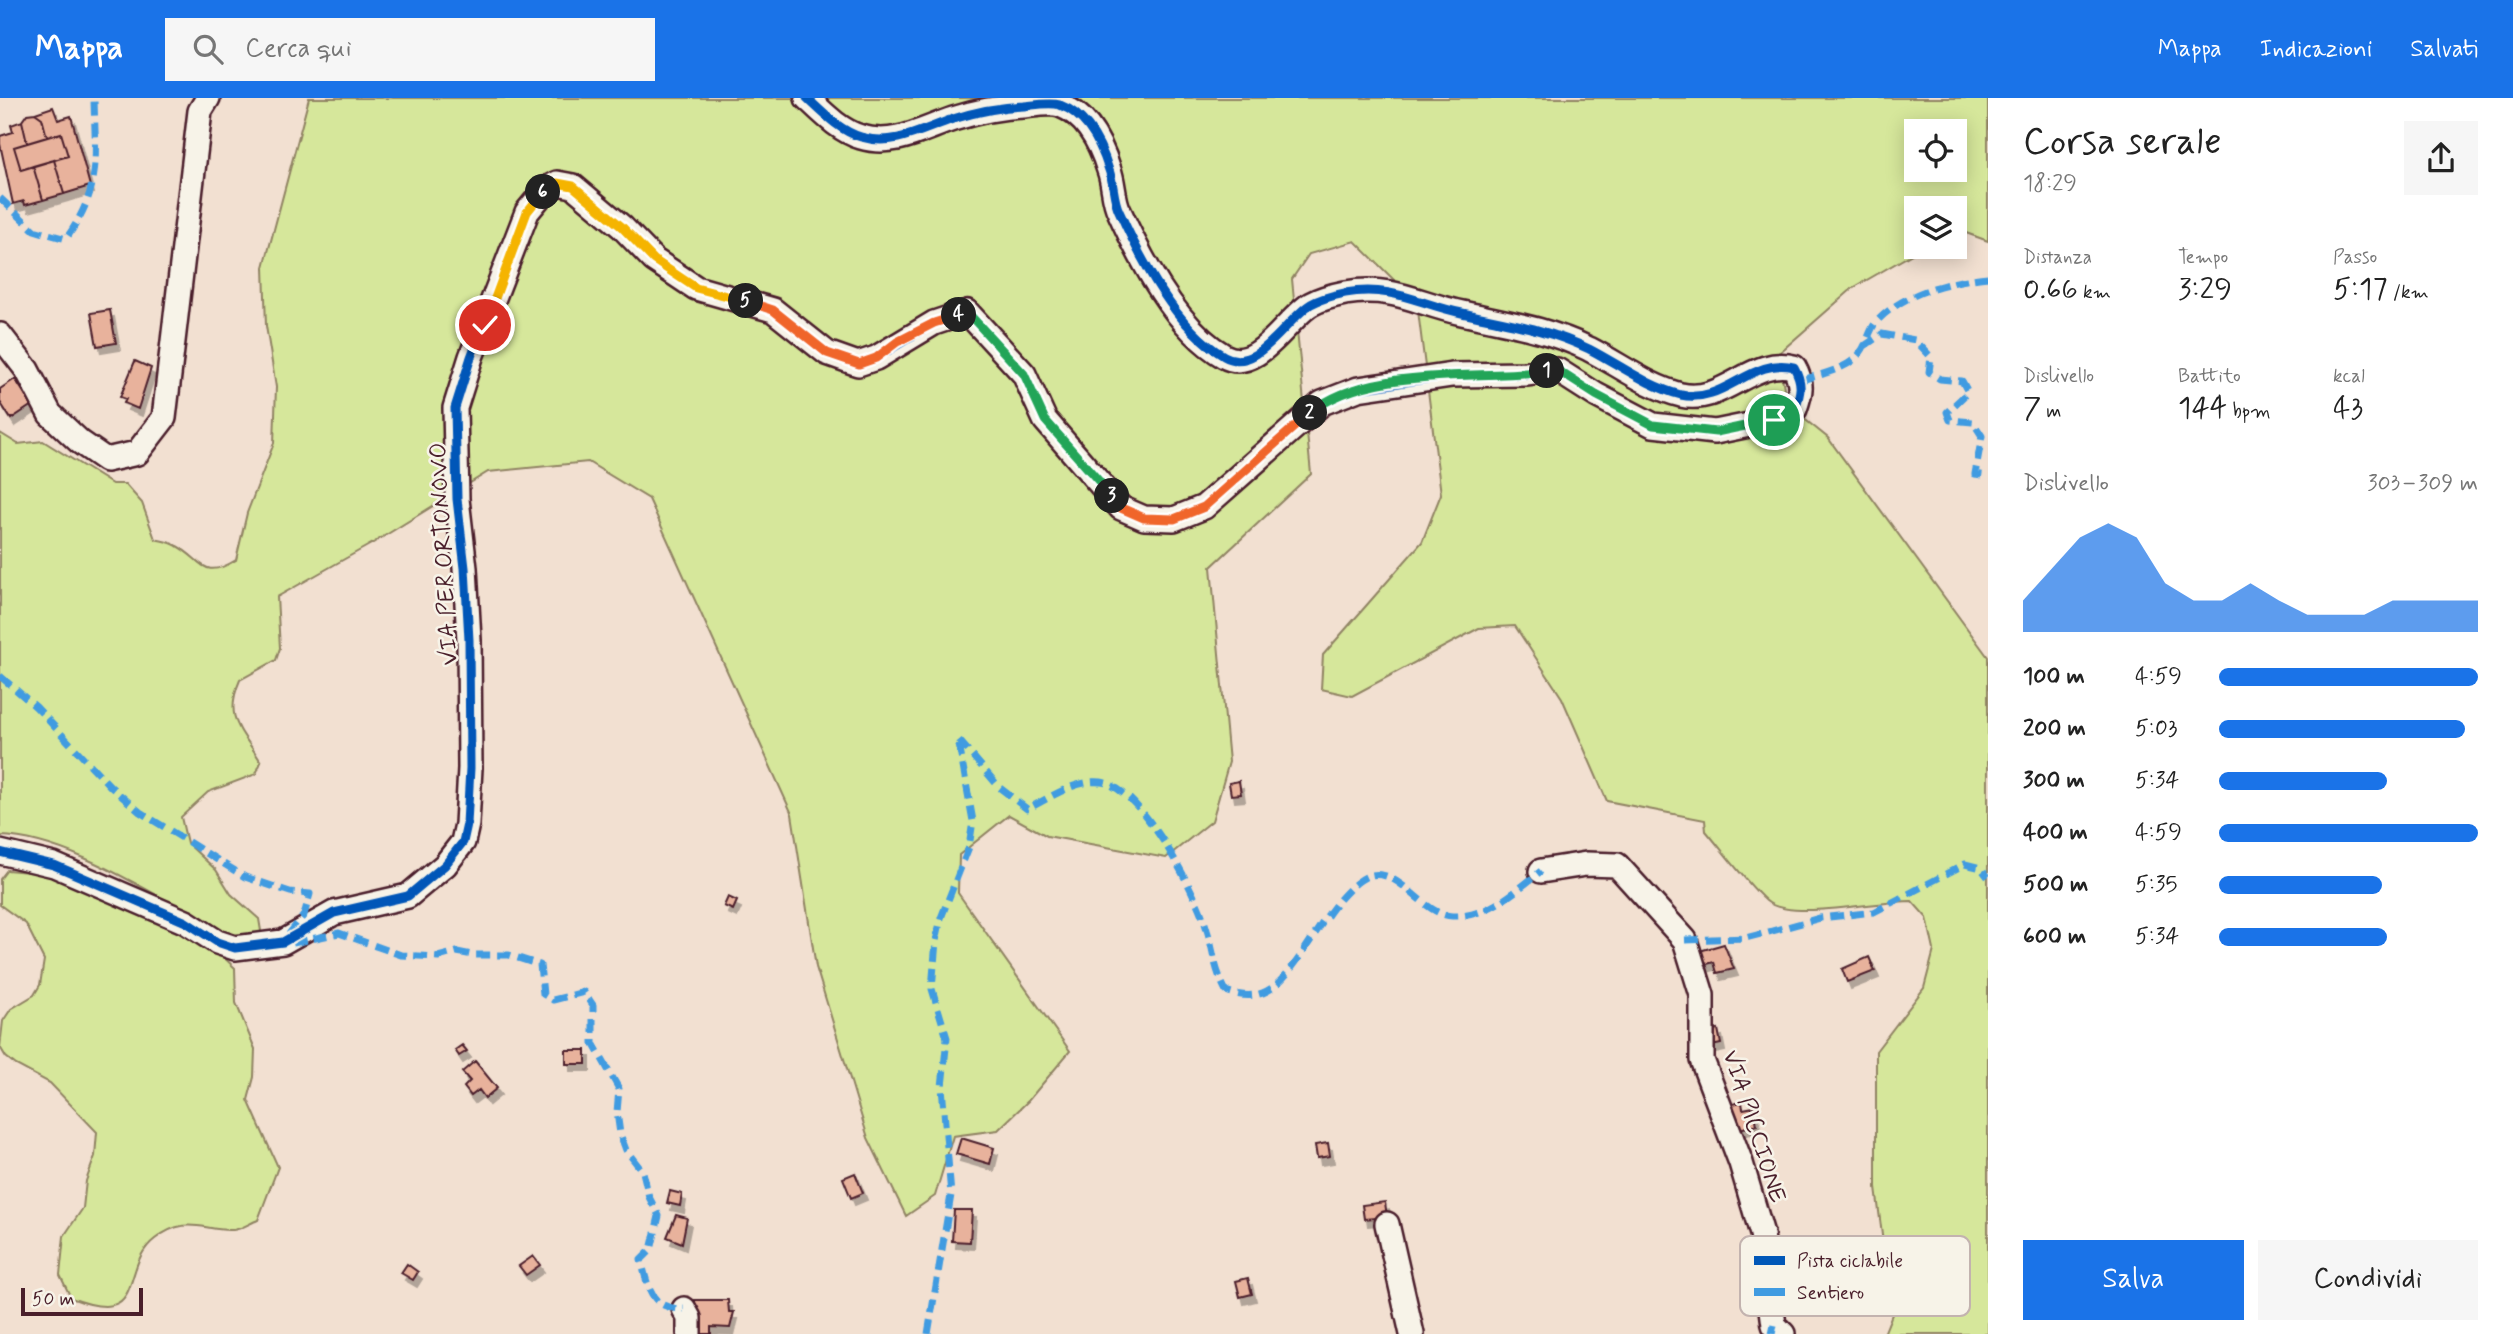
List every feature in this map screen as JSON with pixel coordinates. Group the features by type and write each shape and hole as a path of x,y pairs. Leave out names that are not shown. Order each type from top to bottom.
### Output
{"street":[{"path":"0,335 27,370 50,415 80,442 106,460 137,453 164,418 200,111 208,98"},
{"name":"VIA PER ORTONOVO","path":"0,852 54,865 186,922 217,942 235,948 283,942 334,913 408,896 445,865 463,842 470,768 469,640 465,568 457,499 455,408 471,357 527,212 546,189 557,183 573,186 622,227 654,260 696,288 773,310 827,353 859,364 876,358 897,342 934,323 967,312 1024,374 1045,420 1121,508 1144,518 1174,519 1204,507 1322,403 1358,389 1452,374 1557,370 1596,395 1653,425 1716,432 1774,420 1795,409 1800,393 1801,380 1798,373 1794,367 1782,364 1767,365 1719,392 1685,396 1657,387 1589,349 1534,327 1459,313 1389,290 1344,293 1311,304 1293,319 1276,340 1251,357 1226,358 1195,332 1163,296 1117,209 1110,171 1093,134 1081,117 1058,104 1009,106 955,119 901,139 860,137 828,118 807,98"},
{"name":"VIA PICCIONE","path":"1541,871 1586,864 1617,865 1685,940 1702,995 1702,1060 1741,1163 1761,1236"},
{"path":"1387,1224 1412,1334"},
{"path":"684,1309 689,1318 690,1334"},
{"name":"VIA PICCIONE","path":"1773,1316 1774,1325 1783,1334"}],"green space":[{"path":"309,98 1988,98 1988,241 1967,233 1967,196 1904,196 1904,259 1853,288 1778,354 1787,405 1828,438 1988,657 1988,1334 1884,1334 1891,1316 1970,1316 1970,1236 1882,1236 1876,1188 1876,1051 1924,988 1934,950 1927,918 1912,901 1817,910 1782,908 1769,903 1747,881 1706,831 1705,820 1607,801 1562,698 1515,626 1479,628 1352,696 1321,689 1323,655 1422,542 1441,494 1417,303 1355,241 1309,254 1292,279 1311,474 1211,567 1229,762 1212,821 1166,858 1047,836 1009,815 959,855 958,893 1070,1051 1028,1101 998,1130 953,1136 935,1196 906,1216 868,1138 816,967 792,814 649,499 588,462 488,472 373,543 277,597 280,648 276,660 240,680 233,705 237,724 261,762 256,774 208,792 181,817 187,843 216,870 231,894 259,919 261,931 246,940 235,937 90,860 29,840 0,836 0,433 18,444 43,441 112,484 125,484 142,503 155,539 175,545 204,566 216,569 236,560 247,513 274,443 276,387 266,326 264,267"},
{"path":"7,870 51,874 187,932 217,951 235,968 236,1003 255,1049 254,1077 248,1100 278,1167 258,1220 236,1230 185,1226 166,1232 144,1251 128,1290 122,1300 112,1305 95,1305 71,1298 60,1275 64,1236 83,1208 86,1181 95,1156 97,1132 50,1083 16,1065 6,1057 0,1047 3,1021 11,1009 34,995 40,985 44,960 26,924 0,905 0,879"}],"building":[{"path":"53,107 58,120 71,116 90,186 64,194 54,160 68,156 61,133 47,137 42,118 35,113"},
{"path":"35,113 42,118 47,137 27,143 22,121 27,114"},
{"path":"22,121 27,143 14,147 21,170 33,166 43,200 25,205 24,201 13,204 0,144 0,136 13,132 11,125"},
{"path":"61,133 68,156 21,170 14,147"},
{"path":"54,160 64,194 43,200 33,166"},
{"path":"110,310 116,343 97,346 91,313"},
{"path":"135,361 151,368 138,409 124,403 126,399 120,397"},
{"path":"15,379 32,405 11,419 0,402 0,389"},
{"path":"1239,781 1241,794 1231,795 1229,783"},
{"path":"728,897 737,901 733,910 724,906"},
{"path":"1724,944 1734,969 1717,973 1714,962 1700,966 1696,952"},
{"path":"1869,957 1875,971 1847,982 1842,969"},
{"path":"1718,1029 1721,1044 1707,1047 1705,1032"},
{"path":"462,1045 467,1051 459,1056 455,1050"},
{"path":"566,1050 586,1050 586,1064 566,1064"},
{"path":"475,1061 497,1088 485,1098 479,1090 471,1096 464,1087 470,1081 462,1072"},
{"path":"1742,1102 1743,1109 1754,1107 1757,1125 1729,1131 1728,1105"},
{"path":"961,1138 994,1148 990,1164 956,1154"},
{"path":"1328,1143 1330,1156 1317,1158 1315,1145"},
{"path":"855,1173 863,1193 851,1198 843,1178"},
{"path":"670,1191 682,1194 680,1206 667,1203"},
{"path":"1385,1202 1387,1217 1364,1219 1362,1205"},
{"path":"954,1210 972,1210 970,1242 952,1241"},
{"path":"676,1215 687,1218 682,1243 667,1237"},
{"path":"533,1256 540,1265 526,1275 519,1266"},
{"path":"407,1264 418,1272 413,1280 401,1273"},
{"path":"1248,1278 1252,1294 1240,1297 1236,1281"},
{"path":"695,1300 728,1300 729,1312 734,1312 730,1328 711,1327 711,1334 696,1334"}],"marked path":[{"path":"0,198 34,230 66,239 78,220 91,187 95,155 94,98"},
{"path":"1801,380 1833,371 1855,359 1878,320 1902,302 1944,285 1988,277"},
{"path":"1863,347 1882,334 1915,340 1931,357 1929,372 1940,379 1962,381 1968,392 1947,412 1950,420 1973,422 1982,436 1975,474 1988,476"},
{"path":"0,676 36,707 111,787 140,812 245,877 290,892 310,894 304,915 289,934"},
{"path":"928,1334 951,1195 942,1087 947,1038 932,989 936,941 941,918 969,847 973,821 958,739 1000,788 1027,809 1062,791 1092,782 1101,782 1117,788 1133,802 1180,868 1201,913 1222,982 1226,991 1236,994 1257,995 1278,983 1346,893 1359,881 1372,875 1384,875 1395,880 1428,906 1452,916 1477,913 1489,908 1511,895 1541,871"},
{"path":"1685,940 1746,938 1820,918 1874,912 1965,864 1981,868 1988,877"},
{"path":"293,943 339,933 401,955 438,957 457,952 472,955 509,955 540,965 543,994 553,1000 584,992 593,1005 593,1043 619,1089 617,1112 620,1134 626,1150 643,1172 649,1197 659,1216 651,1250 641,1260 646,1280 658,1301 673,1308 684,1309"},
{"path":"1772,1334 1774,1325"}],"cycle path":[{"path":"0,852 54,865 186,922 217,942 235,948 283,942 334,913 408,896 445,865 463,842 467,824 470,768 469,640 465,568 457,499 455,408 471,357 527,212 546,189 557,183 573,186 622,227 654,260 696,288 773,310 827,353 858,364 876,358 934,323 967,312 1024,374 1045,420 1121,508 1144,518 1174,519 1204,507 1322,403 1358,389 1452,375 1526,374 1557,370 1596,395 1653,425 1715,432 1774,420 1795,409 1797,403 1800,383 1794,367 1779,365 1765,368 1711,393 1681,395 1634,375 1589,349 1558,336 1378,291 1345,293 1315,302 1260,352 1236,360 1224,356 1207,344 1175,311 1149,271 1119,211 1111,175 1097,141 1085,123 1070,110 1052,104 997,109 953,119 908,136 873,140 846,130 807,98"}],"route":[{"path":"485,325 520,237 527,212 546,189 557,183 573,186 622,227 654,260 696,288 773,310 827,353 859,364 876,358 897,342 934,323 967,312 1024,374 1045,420 1121,508 1144,518 1174,519 1204,507 1322,403 1358,389 1406,380 1452,374 1526,374 1557,370 1575,379 1596,395 1653,425 1716,432 1774,420"}]}
